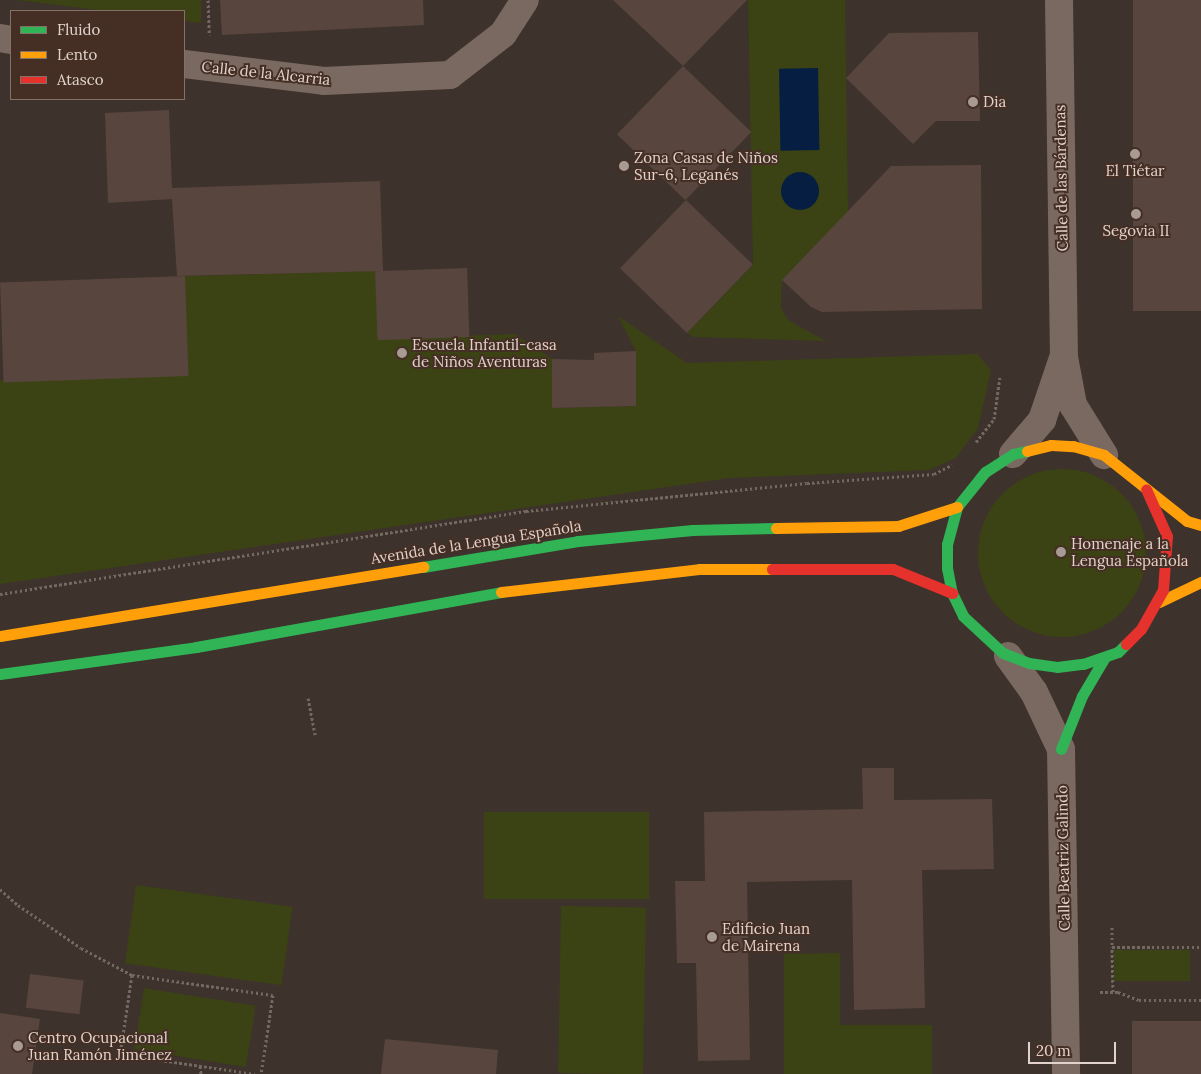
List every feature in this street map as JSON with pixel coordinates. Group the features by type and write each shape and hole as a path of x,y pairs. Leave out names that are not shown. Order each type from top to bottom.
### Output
{"highway":[{"path":"1146,489 1167,536 1167,563 1159,602 1141,629 1118,652 1083,664 1057,667 1008,656 982,637 963,616 952,593 947,544 957,507 985,472 1013,454 1051,445 1073,446 1104,456 1188,521 1201,525"},
{"name":"Avenida de la Lengua Española","path":"0,636 578,541 692,530 898,526 957,507"},
{"path":"0,674 196,648 472,595 699,570 893,569 952,593"},
{"path":"1159,602 1201,582"},
{"path":"1061,749 1082,696 1106,657"}],"street":[{"name":"Calle de la Alcarria","path":"185,64 324,81 450,75 503,34 526,0"},
{"name":"Calle de las Bárdenas","path":"1059,0 1064,356 1073,405 1104,456"},
{"name":"Calle de las Bárdenas","path":"1013,454 1042,420 1064,356"},
{"name":"Calle Beatriz Galindo","path":"1008,656 1034,692 1061,749 1066,1074"}],"path":[{"path":"208,0 209,35"},
{"path":"973,445 994,419 1000,376"},
{"path":"0,594 526,512 807,483 934,474 960,458"},
{"path":"308,698 315,735"},
{"path":"0,889 18,905 81,948 132,975 273,995 261,1074"},
{"path":"1112,927 1113,992"},
{"path":"1112,947 1201,947"},
{"path":"132,975 120,1054 256,1074"},
{"path":"1100,992 1113,992 1133,999 1201,1000"},
{"path":"200,1066 201,1074"}],"green space":[{"path":"17,0 201,0 201,23 185,21 185,10 98,10"},
{"path":"748,0 845,0 848,212 782,280 781,294 781,308 788,320 826,341 694,337 687,333 753,265","holes":["811,176 819,191 782,194 784,182"]},
{"path":"375,271 379,339 515,334 552,359 552,408 636,406 636,351 618,316 687,363 977,354 991,370 978,428 956,458 929,470 729,478 0,584 0,381 185,276"},
{"path":"1062,469 1086,473 1101,479 1115,488 1127,500 1136,514 1142,529 1146,553 1142,577 1136,592 1127,606 1115,618 1101,627 1086,633 1062,637 1038,633 1023,627 1009,618 997,606 988,592 982,577 978,553 982,529 988,514 997,500 1009,488 1023,479 1038,473"},
{"path":"484,812 649,812 649,899 484,899"},
{"path":"136,885 292,907 281,985 125,963"},
{"path":"561,906 646,907 643,1074 558,1073"},
{"path":"1114,950 1190,950 1190,981 1114,981"},
{"path":"840,953 840,1025 932,1025 932,1074 784,1074 784,954"},
{"path":"144,988 256,1006 246,1067 134,1049"}],"water":[{"path":"818,68 819,150 780,151 779,69"},
{"path":"800,172 813,178 819,191 813,204 800,210 787,204 781,191 787,178"}],"building":[{"path":"220,0 423,0 424,25 222,35"},
{"path":"613,0 747,0 683,66"},
{"path":"1133,0 1201,0 1201,311 1133,311"},
{"path":"978,32 980,121 936,121 913,144 846,78 889,33"},
{"path":"683,66 751,132 685,200 617,134"},
{"path":"169,110 172,188 380,181 383,271 177,276 172,199 108,203 105,113"},
{"path":"981,165 982,309 822,312 811,307 782,280 891,166"},
{"path":"686,200 753,265 687,333 620,268"},
{"path":"467,268 469,337 377,340 375,271"},
{"path":"185,276 188,376 4,382 0,282"},
{"path":"636,351 636,406 552,408 552,359 594,360 594,353"},
{"name":"Edificio Juan de Mairena","path":"862,768 894,768 894,800 992,799 994,869 922,870 925,1008 854,1010 852,880 747,882 750,1060 698,1061 696,963 677,963 675,881 705,881 704,812 863,809"},
{"path":"30,974 84,981 79,1014 26,1008"},
{"name":"Centro Ocupacional Juan Ramón Jiménez","path":"0,1013 40,1019 32,1074 0,1074"},
{"path":"1132,1021 1201,1021 1201,1074 1132,1074"},
{"path":"385,1039 498,1050 496,1074 381,1074"}],"traffic: fast":[{"path":"1027,451 1013,454 985,472 957,507 947,544 947,568 952,593 963,616 1003,653 1029,663 1057,667 1083,664 1118,652 1126,644"},
{"path":"423,567 578,541 692,530 776,528"},
{"path":"0,674 196,647 501,592"},
{"path":"1061,749 1082,696 1105,657"}],"traffic: slow":[{"path":"1027,451 1051,445 1073,446 1104,455 1187,521 1201,525"},
{"path":"776,528 898,526 957,507"},
{"path":"0,636 423,567"},
{"path":"501,592 699,569 772,569"},
{"path":"1159,602 1201,582"}],"traffic: jam":[{"path":"1126,644 1141,629 1163,590 1167,536 1146,489"},
{"path":"772,569 893,569 952,593"}],"place":[{"name":"Dia","path":"973,102"},
{"name":"El Tiétar","path":"1135,154"},
{"name":"Zona Casas de Niños Sur-6, Leganés","path":"624,166"},
{"name":"Segovia II","path":"1136,214"},
{"name":"Escuela Infantil-casa de Niños Aventuras","path":"402,353"},
{"name":"Homenaje a la Lengua Española","path":"1061,552"},
{"name":"Edificio Juan de Mairena","path":"712,937"},
{"name":"Centro Ocupacional Juan Ramón Jiménez","path":"18,1046"}]}
